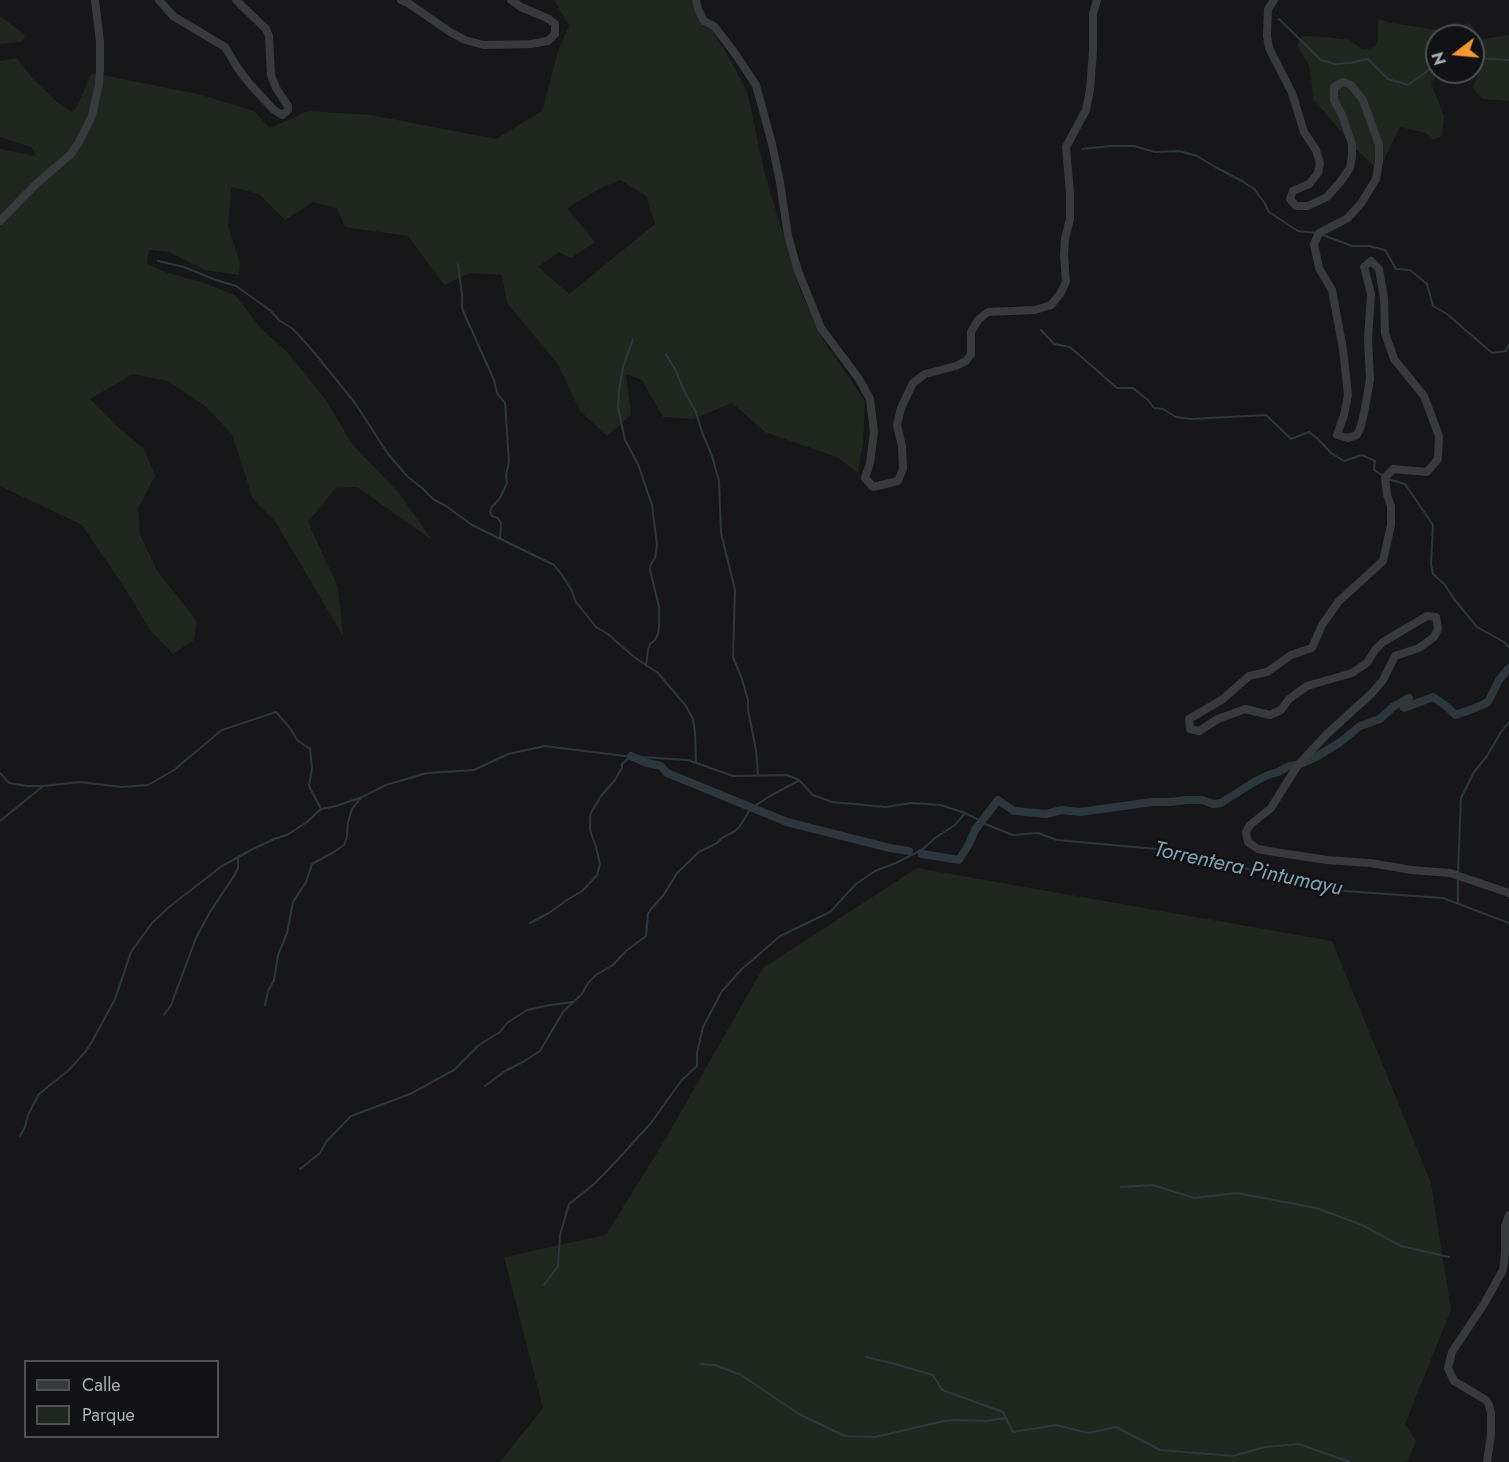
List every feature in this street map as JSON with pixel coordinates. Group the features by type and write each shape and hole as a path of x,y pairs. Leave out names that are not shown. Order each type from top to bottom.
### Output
{"street":[{"path":"0,221 36,184 71,154 92,116 100,69 100,42 95,0"},
{"path":"159,0 173,16 225,47 249,83 273,109 282,114 285,113 288,106 276,88 271,75 269,36 266,29 236,0"},
{"path":"401,0 450,32 465,40 484,45 531,44 548,40 555,34 555,24 549,19 521,8 511,0"},
{"path":"696,0 704,21 714,26 756,85 772,144 788,236 798,271 821,328 859,379 870,399 874,432 870,463 865,478 873,487 898,481 903,469 902,446 897,425 901,408 913,383 925,374 957,366 966,361 971,354 971,332 978,320 988,312 1035,310 1052,305 1066,282 1064,255 1070,219 1066,147 1086,110 1093,51 1093,14 1097,0"},
{"path":"1275,0 1268,9 1269,48 1292,93 1304,132 1316,150 1320,163 1318,173 1309,184 1293,191 1290,199 1296,206 1308,206 1327,197 1350,168 1352,144 1334,100 1334,87 1343,82 1352,85 1363,100 1379,145 1376,179 1362,202 1348,218 1319,233 1314,244 1319,268 1332,290 1343,349 1348,395 1337,435 1348,438 1357,435 1365,408 1370,379 1368,339 1371,294 1364,267 1371,261 1379,269 1384,298 1384,333 1394,359 1424,396 1438,436 1438,459 1427,472 1393,469 1385,478 1391,506 1391,525 1383,561 1339,601 1322,625 1312,648 1291,655 1267,672 1250,676 1223,699 1189,719 1190,729 1199,731 1218,719 1245,709 1270,715 1281,710 1290,699 1307,686 1352,673 1368,663 1375,650 1383,642 1427,616 1436,617 1438,629 1434,637 1419,648 1395,656 1383,680 1372,693 1327,734 1298,765 1271,808 1250,825 1246,832 1248,842 1257,849 1281,853 1450,873 1509,893"},
{"path":"1487,1462 1491,1413 1486,1400 1454,1381 1448,1368 1452,1352 1484,1304 1503,1270 1509,1215"}],"green space":[{"path":"554,0 699,0 699,11 724,49 747,91 765,175 800,290 823,340 865,401 863,442 858,473 837,457 765,432 732,403 693,419 663,417 642,380 626,374 631,415 607,436 580,411 557,363 507,303 502,275 470,273 444,285 408,236 345,227 337,208 313,202 285,220 259,194 231,187 228,226 240,263 239,275 205,270 169,252 149,250 147,264 235,295 260,327 288,353 326,400 352,444 399,493 432,540 357,487 336,488 308,522 338,587 343,636 275,521 253,499 232,434 204,405 168,381 133,374 90,399 144,449 155,476 138,509 140,535 158,572 197,621 194,640 173,654 150,630 82,525 0,486 0,149 36,156 31,147 0,137 0,61 17,58 33,79 58,103 72,112 92,73 202,95 254,111 270,128 308,111 371,115 496,139 542,111 559,48 569,26","holes":["620,180 646,196 655,224 569,294 538,267 559,252 571,258 595,242 567,208 601,188"]},
{"path":"0,16 25,35 22,42 0,44"},
{"path":"1378,19 1425,28 1425,84 1431,84 1444,116 1442,136 1433,140 1426,133 1400,127 1383,162 1375,167 1356,149 1313,99 1309,65 1297,46 1302,36 1350,40 1363,50 1375,47 1378,40"},
{"path":"1509,35 1509,101 1482,99 1473,88 1474,84 1485,84 1485,39"},
{"path":"917,868 1332,941 1431,1183 1451,1310 1405,1424 1416,1441 1407,1462 500,1462 543,1408 504,1257 606,1235 666,1138 763,968"}],"waterway":[{"path":"1279,19 1321,60 1335,64 1368,59 1388,79 1408,85 1425,73"},
{"path":"1485,59 1509,60"},
{"path":"1082,149 1134,146 1155,152 1179,151 1197,156 1254,189 1269,212 1298,231 1317,233"},
{"path":"1323,235 1352,246 1369,246 1385,250 1396,269 1410,270 1427,284 1433,306 1447,314 1492,353 1506,351 1509,345"},
{"path":"158,261 184,267 236,286 271,311 280,321 293,329 313,351 355,403 388,454 407,476 433,499 472,525 554,565 571,589 576,602 596,627 658,673 686,706 693,719 696,762"},
{"path":"458,264 464,313 494,380 497,393 505,403 509,462 507,483 490,512 501,523 500,538"},
{"path":"1041,330 1054,344 1070,347 1117,388 1133,388 1154,408 1163,409 1176,417 1191,419 1266,415 1291,439 1309,432 1331,453 1344,461 1362,455 1375,461 1374,470 1383,476"},
{"path":"633,339 623,367 618,407 625,440 638,464 652,505 657,545 650,570 659,607 659,628 655,640 650,644 646,666"},
{"path":"666,354 696,412 719,481 721,533 735,590 733,657 748,700 758,775"},
{"path":"1388,479 1405,484 1433,525 1431,564 1433,574 1445,585 1477,627 1509,647"},
{"path":"922,854 959,860 975,830 998,800 1014,811 1046,814 1062,810 1080,812 1152,802 1203,800 1213,804 1221,803 1268,775 1316,757 1339,743 1360,726 1380,719 1394,706 1409,698 1404,708 1433,697 1456,715 1488,702 1499,680 1509,668"},
{"name":"Torrentera Pintumayu","path":"0,773 9,783 27,786 80,782 122,787 148,785 174,770 222,730 276,712 297,740 310,749 312,768 309,786 321,809 336,806 386,785 427,773 474,770 508,754 545,746 625,756 688,760 733,776 787,775 799,780 813,795 832,802 886,807 911,803 941,805 977,819"},
{"path":"1458,872 1461,798 1474,772 1509,722"},
{"path":"530,923 582,891 597,875 600,864 590,830 590,816 601,796 615,780 622,764 631,756"},
{"path":"631,756 661,766 667,773 787,822 909,851"},
{"path":"753,807 798,781"},
{"path":"0,821 42,787"},
{"path":"265,1005 268,991 274,980 278,955 287,933 293,902 306,882 312,864 344,845 352,809 360,799"},
{"path":"20,1136 39,1094 69,1070 93,1040 115,999 131,952 152,923 222,866 253,849 287,835 307,822 321,809"},
{"path":"485,1086 505,1071 540,1051 563,1012 582,994 588,983 646,936 648,914 663,896 677,873 699,852 735,831 749,811"},
{"path":"544,1285 558,1266 560,1235 569,1204 610,1168 651,1123 681,1081 697,1066 697,1053 703,1027 722,991 742,969 780,936 830,912 856,884 875,871 923,849 955,825 965,813"},
{"name":"Torrentera Pintumayu","path":"985,824 1013,835 1038,833 1057,840 1178,851 1330,890 1443,898 1509,923"},
{"path":"164,1015 171,1005 196,938 238,868 238,857"},
{"path":"1458,878 1458,902"},
{"path":"300,1169 320,1153 326,1142 351,1116 410,1094 454,1070 479,1045 500,1032 507,1023 527,1010 573,1002"},
{"path":"1121,1187 1153,1185 1194,1198 1237,1193 1316,1208 1362,1225 1401,1246 1449,1257"},
{"path":"866,1357 933,1375 942,1390 1003,1412 1013,1432 1056,1425 1088,1433 1116,1427 1160,1450 1233,1456 1265,1447 1299,1444 1350,1462"},
{"path":"700,1364 715,1365 741,1375 799,1414 845,1436 875,1437 944,1421 986,1421 1006,1418"}]}
